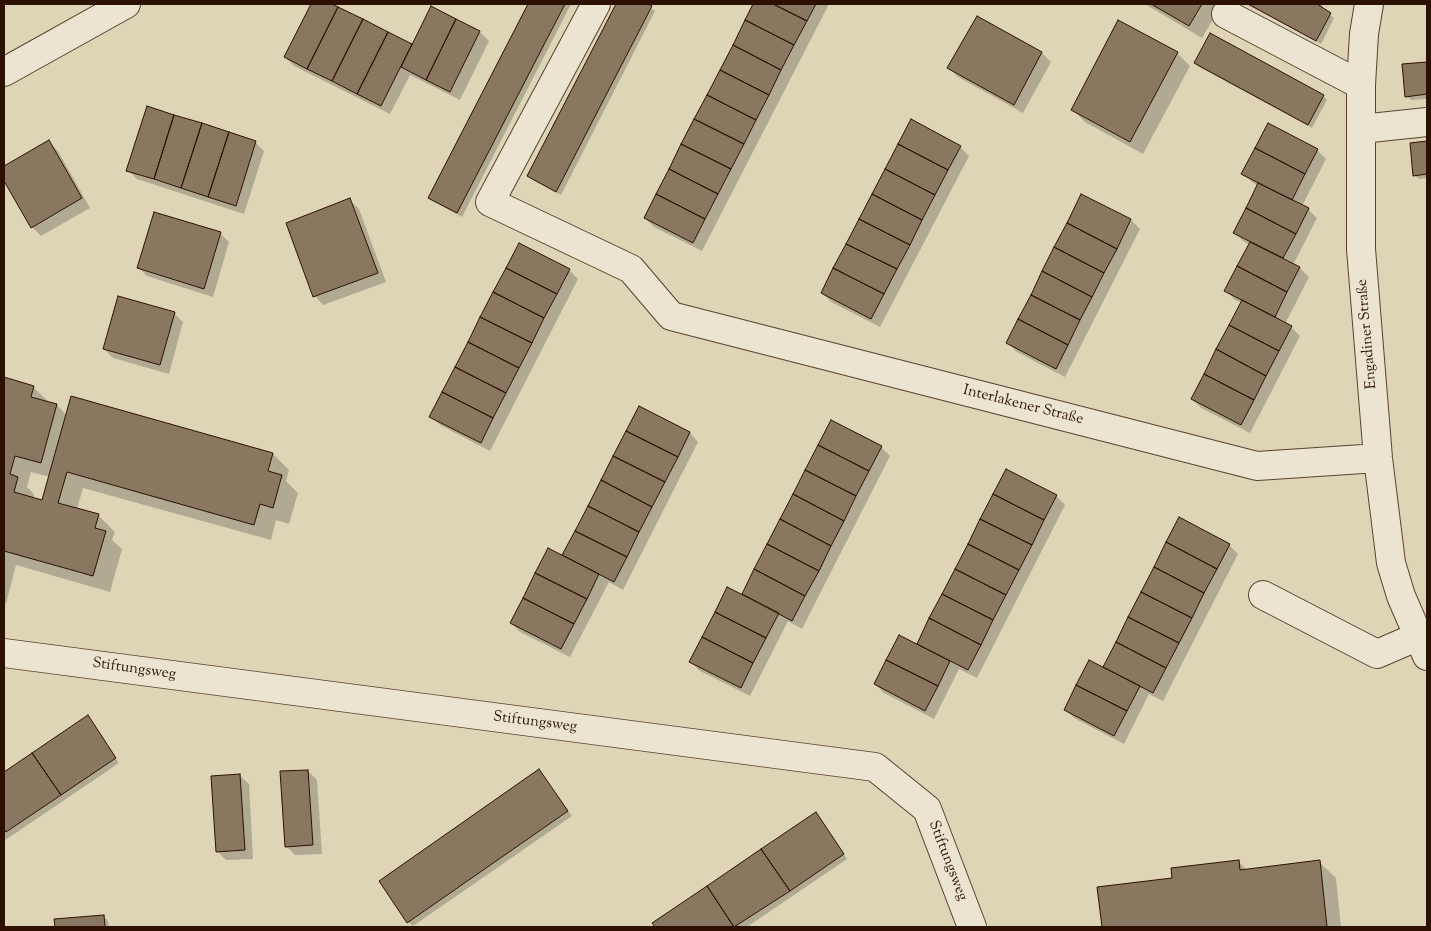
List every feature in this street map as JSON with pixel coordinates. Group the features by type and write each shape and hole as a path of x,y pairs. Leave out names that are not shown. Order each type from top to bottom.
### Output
{"street":[{"path":"4,72 126,4"},
{"name":"Interlakener Straße","path":"596,4 490,202 631,269 671,316 1257,466 1378,458"},
{"name":"Engadiner Straße","path":"1369,4 1364,34 1361,85 1361,249 1378,458 1391,563 1402,596 1423,646"},
{"path":"1226,14 1361,85"},
{"path":"1361,129 1427,122"},
{"path":"1263,595 1377,654 1423,646"},
{"name":"Stiftungsweg","path":"4,653 875,767 926,809 972,927"}],"building":[{"path":"311,4 332,4 338,7 307,69 284,57"},
{"path":"528,4 565,4 457,213 428,198"},
{"path":"616,4 648,4 652,6 556,192 527,176"},
{"path":"753,4 773,4 807,21 794,45 745,20"},
{"path":"773,4 816,4 807,21"},
{"path":"1151,4 1202,4 1189,26"},
{"path":"1248,4 1317,4 1331,13 1316,41"},
{"path":"431,6 456,19 426,80 401,67"},
{"path":"338,7 363,19 332,81 307,69"},
{"path":"977,16 1042,52 1014,105 947,68"},
{"path":"363,19 388,32 357,94 332,81"},
{"path":"456,19 480,31 450,92 426,80"},
{"path":"745,20 794,45 781,70 733,45"},
{"path":"1118,20 1178,52 1130,142 1071,110"},
{"path":"388,32 412,44 381,106 357,94"},
{"path":"1210,33 1324,95 1308,125 1194,63"},
{"path":"733,45 781,70 769,95 720,70"},
{"path":"1427,62 1427,94 1405,97 1402,64"},
{"path":"720,70 769,95 756,120 707,95"},
{"path":"707,95 756,120 744,144 694,119"},
{"path":"147,106 174,115 154,179 126,171"},
{"path":"174,115 202,123 181,188 154,179"},
{"path":"694,119 744,144 731,169 681,144"},
{"path":"911,119 961,146 948,170 898,144"},
{"path":"202,123 229,132 208,197 181,188"},
{"path":"1268,123 1318,149 1305,174 1255,148"},
{"path":"229,132 256,141 236,206 208,197"},
{"path":"49,140 82,198 31,228 4,181 4,166"},
{"path":"1427,141 1427,174 1413,176 1410,143"},
{"path":"681,144 731,169 718,194 669,169"},
{"path":"898,144 948,170 935,195 885,169"},
{"path":"1255,148 1305,174 1292,200 1241,174"},
{"path":"669,169 718,194 705,219 656,194"},
{"path":"885,169 935,195 922,220 872,194"},
{"path":"1258,183 1309,208 1296,234 1246,208"},
{"path":"656,194 705,219 693,243 644,218"},
{"path":"872,194 922,220 910,245 859,219"},
{"path":"1081,194 1131,219 1117,249 1067,223"},
{"path":"350,198 378,273 313,297 286,223"},
{"path":"1246,208 1296,234 1283,258 1233,233"},
{"path":"154,212 221,232 204,289 137,268"},
{"path":"859,219 910,245 897,269 846,244"},
{"path":"1067,223 1117,249 1104,273 1054,247"},
{"path":"1250,242 1300,267 1287,292 1237,266"},
{"path":"519,243 570,269 557,294 506,268"},
{"path":"846,244 897,269 884,294 833,268"},
{"path":"1054,247 1104,273 1092,297 1042,271"},
{"path":"1237,266 1287,292 1275,317 1224,291"},
{"path":"506,268 557,294 544,318 493,292"},
{"path":"833,268 884,294 871,319 821,293"},
{"path":"1042,271 1092,297 1080,320 1031,295"},
{"path":"493,292 544,318 532,343 480,317"},
{"path":"1031,295 1080,320 1068,345 1018,319"},
{"path":"118,296 175,312 160,365 103,349"},
{"path":"1242,300 1292,326 1279,351 1229,325"},
{"path":"480,317 532,343 519,368 468,342"},
{"path":"1018,319 1068,345 1056,369 1006,343"},
{"path":"1229,325 1279,351 1266,376 1216,349"},
{"path":"468,342 519,368 506,393 455,367"},
{"path":"1216,349 1266,376 1254,400 1204,374"},
{"path":"455,367 506,393 493,418 442,392"},
{"path":"1204,374 1254,400 1241,425 1191,399"},
{"path":"4,377 34,386 31,397 57,404 41,463 15,456 10,474 18,477 14,492 42,500 71,396 273,453 268,471 282,475 273,508 260,504 254,525 67,472 58,503 99,514 95,528 106,531 93,576 4,551"},
{"path":"442,392 493,418 481,443 429,417"},
{"path":"639,406 690,432 678,457 626,431"},
{"path":"831,420 882,446 869,471 818,445"},
{"path":"626,431 678,457 665,482 613,456"},
{"path":"818,445 869,471 856,496 805,470"},
{"path":"613,456 665,482 652,507 601,480"},
{"path":"1006,469 1057,495 1044,520 993,494"},
{"path":"805,470 856,496 844,521 793,494"},
{"path":"601,480 652,507 639,532 588,506"},
{"path":"793,494 844,521 831,546 780,519"},
{"path":"993,494 1044,520 1032,545 980,519"},
{"path":"588,506 639,532 627,557 575,531"},
{"path":"1179,517 1230,544 1217,569 1166,542"},
{"path":"780,519 831,546 819,571 767,544"},
{"path":"980,519 1032,545 1019,570 968,544"},
{"path":"575,531 627,557 614,582 562,555"},
{"path":"1166,542 1217,569 1204,593 1154,567"},
{"path":"767,544 819,571 805,596 754,569"},
{"path":"968,544 1019,570 1006,595 955,569"},
{"path":"548,548 599,574 587,599 535,573"},
{"path":"1154,567 1204,593 1192,618 1141,592"},
{"path":"754,569 805,596 792,621 742,594"},
{"path":"955,569 1006,595 993,620 942,594"},
{"path":"535,573 587,599 574,624 523,598"},
{"path":"727,587 779,613 766,638 715,612"},
{"path":"1141,592 1192,618 1179,643 1128,617"},
{"path":"942,594 993,620 981,645 929,618"},
{"path":"523,598 574,624 561,649 510,623"},
{"path":"715,612 766,638 753,663 702,637"},
{"path":"1128,617 1179,643 1166,668 1116,642"},
{"path":"929,618 981,645 968,670 917,644"},
{"path":"899,635 950,661 938,686 886,660"},
{"path":"702,637 753,663 741,688 689,662"},
{"path":"1116,642 1166,668 1153,693 1103,667"},
{"path":"886,660 938,686 925,711 874,684"},
{"path":"1089,660 1140,686 1127,711 1076,685"},
{"path":"1076,685 1127,711 1114,736 1064,710"},
{"path":"88,715 116,758 61,795 32,753"},
{"path":"32,753 61,795 6,832 4,829 4,772"},
{"path":"539,769 568,811 407,923 379,881"},
{"path":"308,770 313,845 285,847 280,771"},
{"path":"240,774 245,850 216,852 211,776"},
{"path":"816,812 844,854 790,891 761,849"},
{"path":"761,849 790,891 734,927 707,886"},
{"path":"1239,860 1240,870 1320,860 1327,927 1102,927 1097,887 1172,878 1171,868"},
{"path":"707,886 734,927 655,927 652,923"},
{"path":"104,915 105,927 55,927 54,919"}]}
